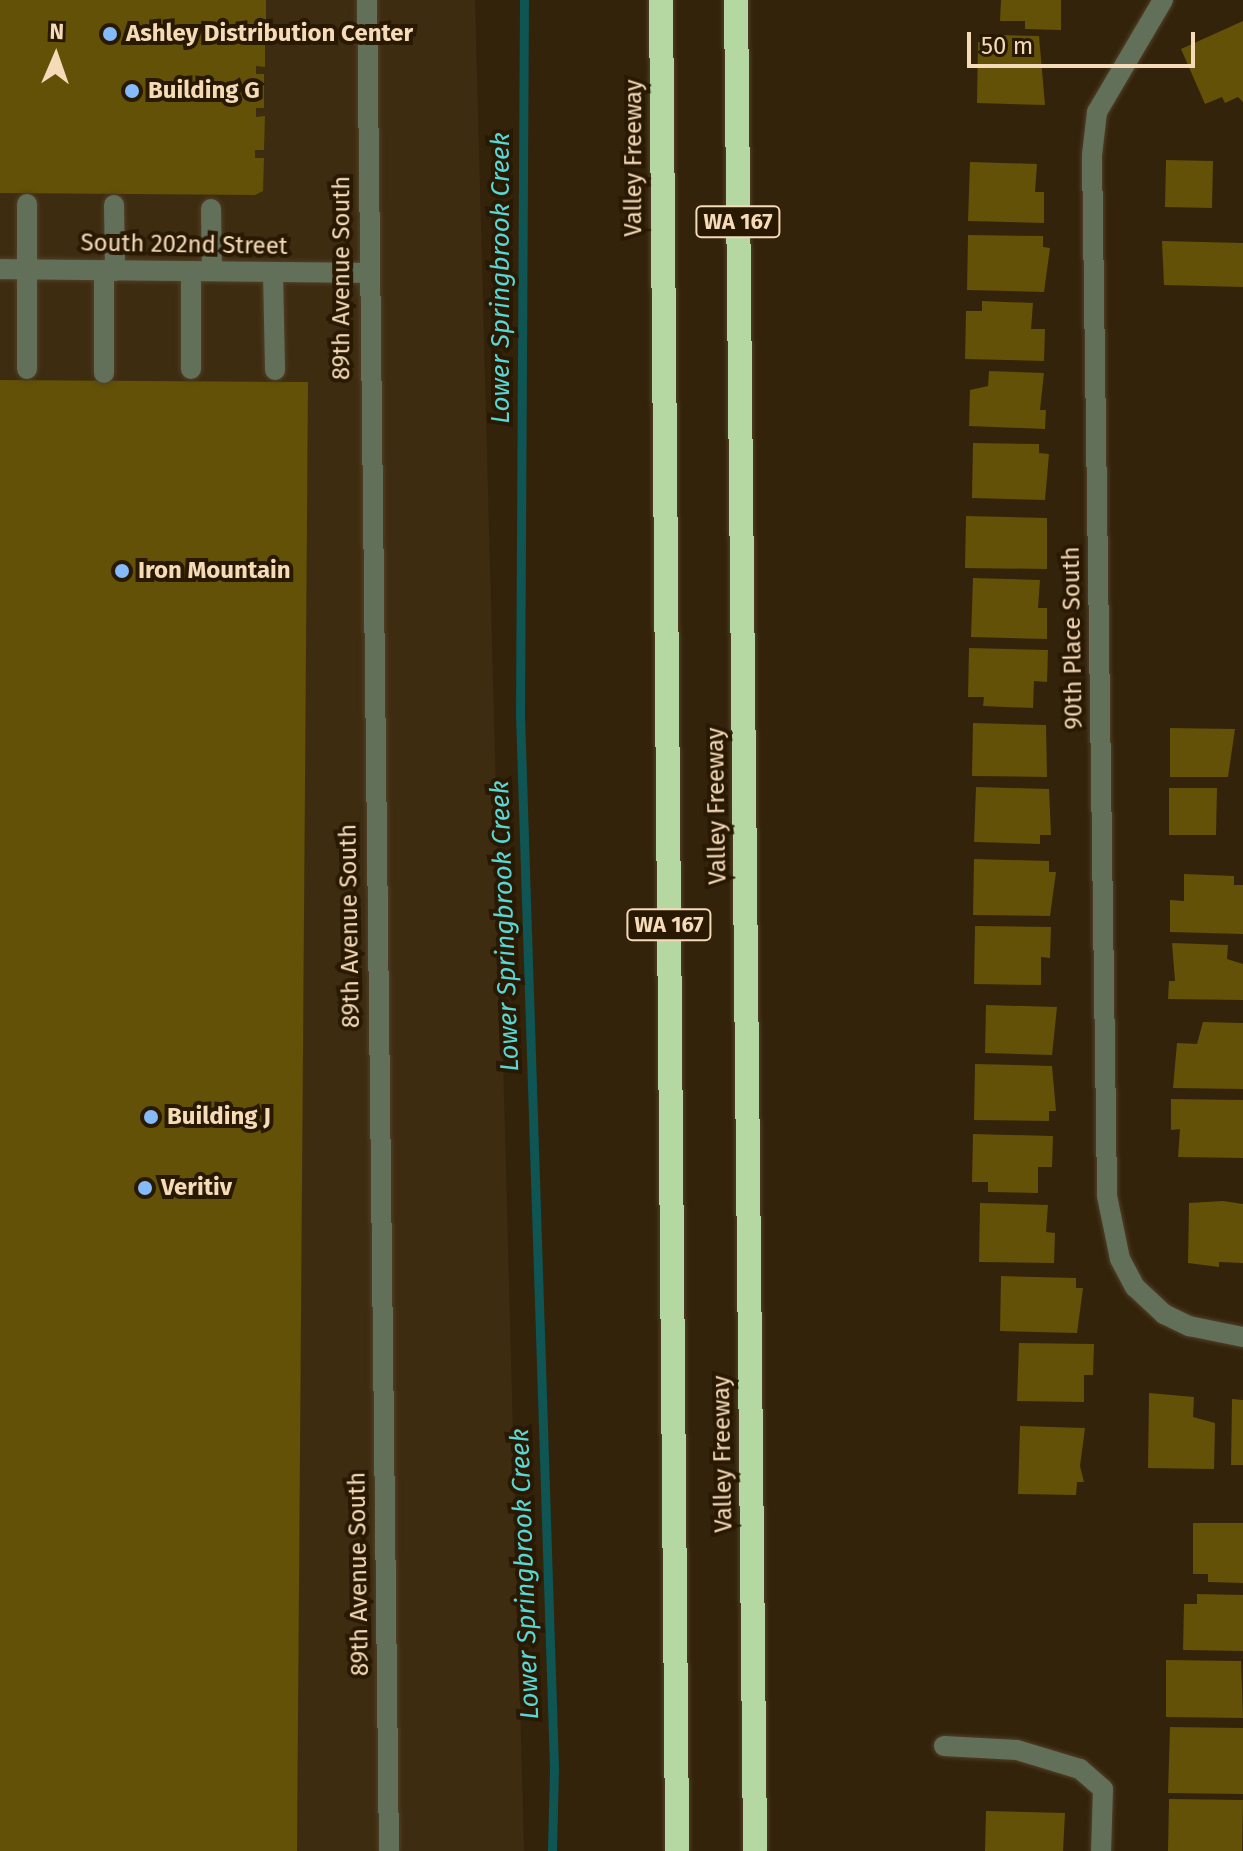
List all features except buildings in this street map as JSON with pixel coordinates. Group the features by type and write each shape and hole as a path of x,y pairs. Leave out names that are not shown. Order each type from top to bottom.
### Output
{"highway":[{"name":"Valley Freeway","path":"661,0 677,1851"},
{"name":"Valley Freeway","path":"736,0 755,1851"}],"street":[{"name":"89th Avenue South","path":"367,0 367,273 389,1851"},
{"name":"90th Place South","path":"1159,1 1097,112 1092,155 1107,1196 1120,1259 1135,1287 1164,1314 1189,1326 1243,1337"},
{"path":"27,204 27,369"},
{"path":"104,373 114,205"},
{"path":"211,209 212,271"},
{"name":"South 202nd Street","path":"0,269 367,273"},
{"path":"191,271 191,369"},
{"path":"273,272 275,370"},
{"path":"944,1746 1017,1750 1080,1769 1103,1789 1101,1851"}],"shaded area":[{"path":"0,0 475,0 524,1851 0,1851"}],"waterway":[{"name":"Lower Springbrook Creek","path":"524,0 520,715 554,1768 552,1851"}],"place":[{"name":"Ashley Distribution Center","path":"110,34"},
{"name":"Building G","path":"132,91"},
{"name":"Iron Mountain","path":"122,571"},
{"name":"Building J","path":"151,1117"},
{"name":"Veritiv","path":"145,1188"}]}
